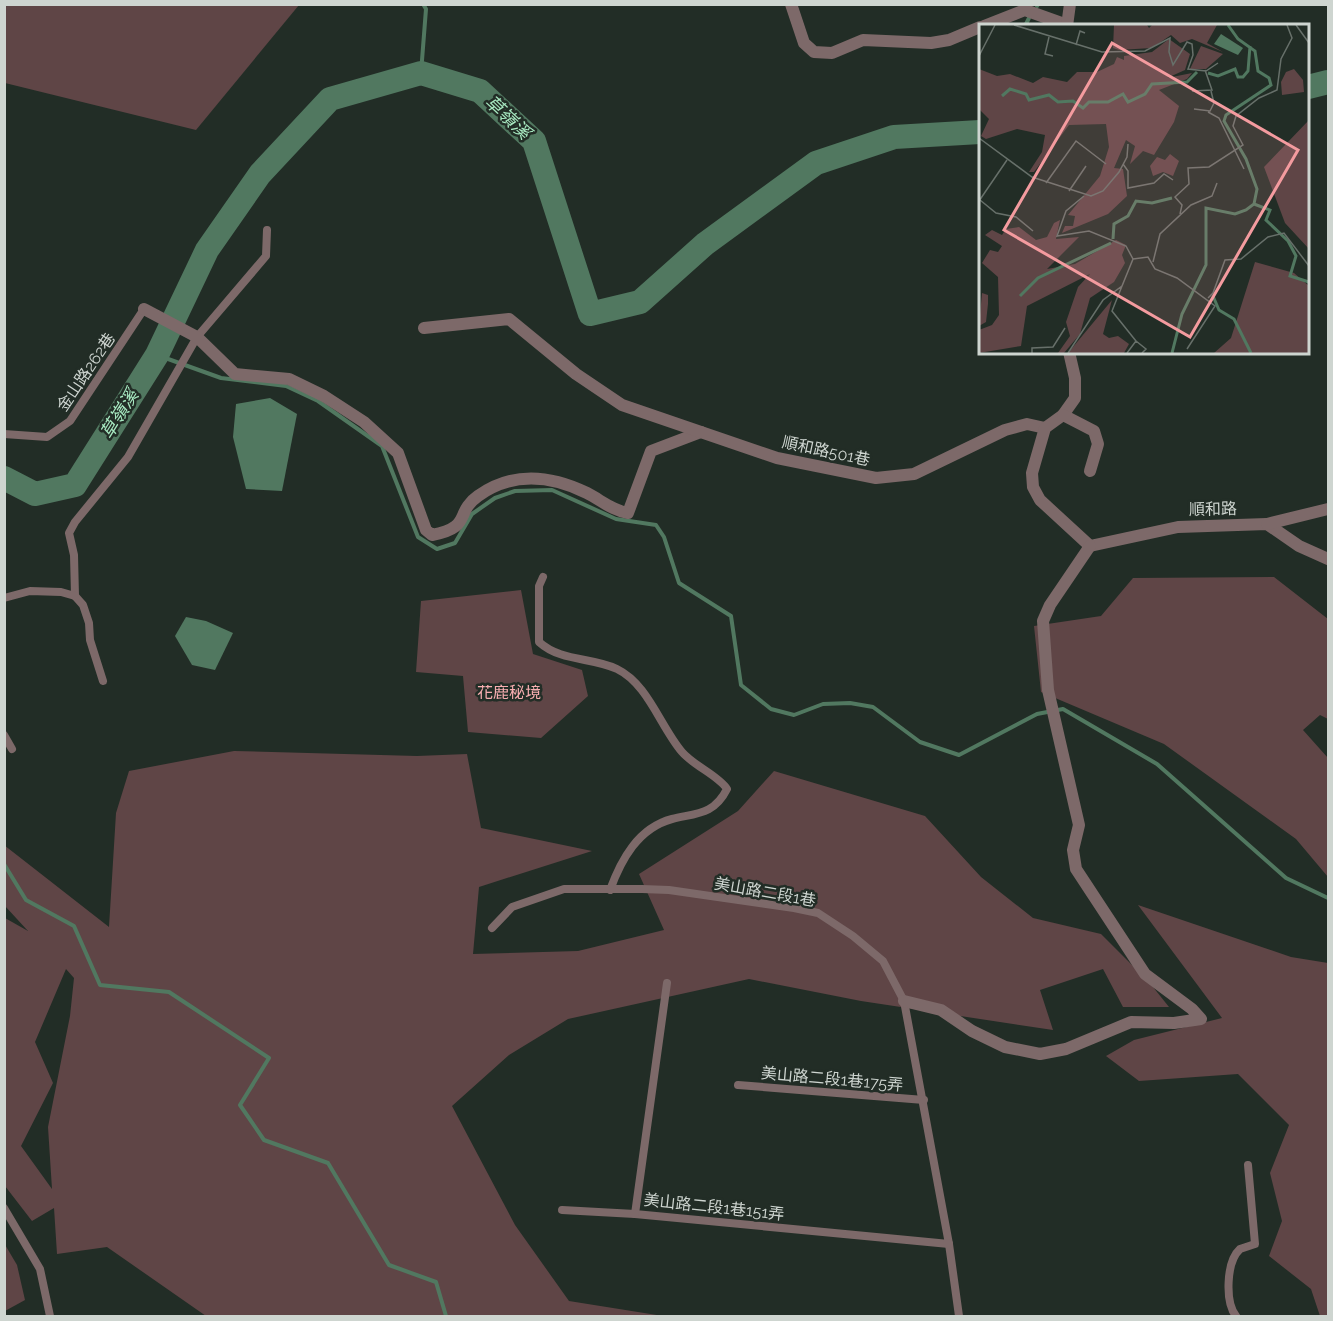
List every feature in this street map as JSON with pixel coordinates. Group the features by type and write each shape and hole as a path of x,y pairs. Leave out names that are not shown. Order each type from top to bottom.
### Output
{"street":[{"path":"791,4 804,43 814,52 832,52 863,40 931,43 950,40 979,27"},
{"path":"1067,24 1070,4"},
{"path":"987,24 1025,10 1064,24"},
{"path":"144,309 197,338 236,374 289,379 324,396 364,423 398,453 426,530 432,535 452,531 461,522 472,500 488,489 516,477 551,478 588,493 615,510 628,513 651,451 701,432"},
{"name":"順和路501巷","path":"424,328 509,319 576,374 622,405 777,458 876,478 914,474 1005,430 1027,424 1045,428"},
{"path":"904,1001 941,1010 972,1031 1005,1047 1040,1054 1066,1049 1131,1022 1174,1023 1201,1019 1192,1009 1144,974 1076,869 1073,850 1079,825 1048,690 1043,621 1050,605 1090,546 1040,500 1033,486 1032,473 1045,428 1063,415 1075,398 1075,378 1069,354"},
{"path":"1063,415 1094,431 1098,444 1090,471"},
{"name":"順和路","path":"1090,546 1178,526 1267,524 1329,509"},
{"path":"1267,524 1299,546 1329,559"}],"lane":[{"path":"75,596 74,555 69,534 72,528 128,457 197,338 266,256 267,230"},
{"name":"金山路262巷","path":"4,434 47,437 70,421 144,309"},
{"path":"543,577 539,586 539,642 571,658 603,663 620,670 642,691 681,751 696,766 722,782 727,789 720,802 687,818 672,819 654,827 635,842 620,862 610,890"},
{"path":"4,598 30,591 61,592 75,596 83,605 86,614 90,640 103,681"},
{"path":"4,735 12,749"},
{"name":"美山路二段1巷","path":"492,928 512,907 532,898 564,889 669,890 818,914 854,936 883,961 904,1001 924,1100 959,1317"},
{"name":"美山路二段1巷151弄","path":"667,983 635,1214 949,1244"},
{"name":"美山路二段1巷175弄","path":"738,1085 924,1100"},
{"path":"1236,1317 1229,1300 1232,1262 1240,1249 1255,1244 1248,1165"},
{"path":"4,1208 40,1269 50,1317"},
{"path":"562,1210 635,1214"}],"green space":[{"path":"5,4 299,5 196,130 5,83"},
{"path":"1274,577 1328,619 1328,719 1320,715 1303,730 1328,758 1328,877 1296,839 1164,744 1041,692 1034,626 1101,616 1133,578"},
{"name":"花鹿秘境","path":"521,590 533,654 582,670 588,696 541,738 468,732 463,676 416,672 421,601"},
{"path":"234,751 417,756 467,754 481,828 592,851 479,887 473,954 578,951 664,930 639,874 738,811 774,771 925,816 981,877 1033,918 1101,934 1149,982 1169,1007 1123,1007 1103,969 1040,990 1053,1030 861,1001 749,979 568,1019 509,1055 452,1106 515,1225 569,1301 663,1316 206,1316 107,1247 57,1254 54,1208 32,1221 5,1186 5,918 28,931 5,906 4,845 109,927 116,813 129,771","holes":["66,969 74,978 70,1016 48,1127 52,1189 21,1146 53,1083 35,1042"]},
{"path":"1138,905 1291,957 1328,963 1328,1316 1320,1316 1311,1289 1269,1256 1282,1221 1270,1173 1289,1125 1238,1074 1139,1081 1106,1056 1134,1040 1222,1018"},
{"path":"4,1243 17,1265 25,1300 5,1311"}],"shaded area":[{"path":"270,398 297,414 282,491 246,489 233,437 236,404"},
{"path":"186,617 206,621 233,633 215,670 192,665 175,636"}],"waterway":[{"path":"421,73 426,9 423,4"},
{"path":"1026,24 1029,18"},
{"name":"草嶺溪","path":"4,478 35,494 75,485 157,355 207,250 260,174 330,99 421,73 480,91 534,141 590,314 640,302 705,244 816,163 894,137 979,132"},
{"name":"草嶺溪","path":"1309,87 1328,82"},
{"path":"157,355 221,378 286,386 318,401 382,446 418,537 437,549 455,543 472,514 495,498 515,491 552,490 616,519 656,525 664,537 679,583 731,616 741,685 771,709 794,715 823,704 850,703 873,707 920,742 959,755 1037,714 1063,709 1157,764 1286,878 1328,898"},
{"path":"4,864 26,900 74,926 100,985 169,992 269,1058 240,1105 264,1140 328,1163 389,1265 436,1282 446,1316"}]}
